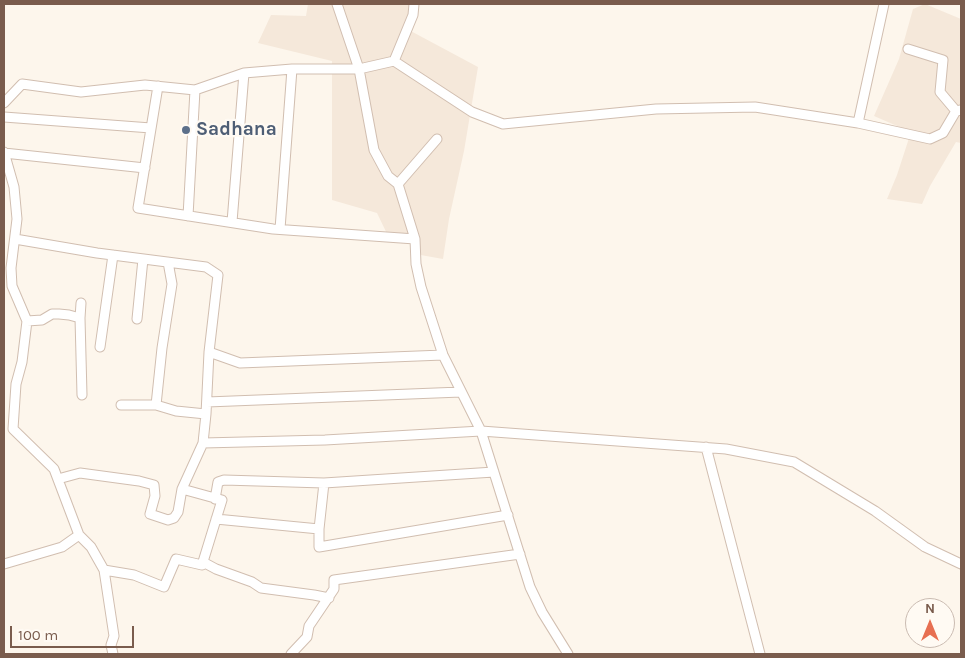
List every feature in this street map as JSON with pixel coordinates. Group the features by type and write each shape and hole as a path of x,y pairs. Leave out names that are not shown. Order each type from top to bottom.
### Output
{"street":[{"path":"337,4 359,70 374,150 388,176 398,184 415,239 416,264 421,287 443,355 481,431 536,600 568,654"},
{"path":"394,61 413,15 414,4"},
{"path":"858,123 884,4"},
{"path":"4,103 22,84 81,92 145,85 195,90 244,73 292,69 359,70 394,61 472,112 503,124 656,109 755,107 858,123 930,139 943,133 959,111 940,92 943,60 908,49"},
{"path":"280,229 292,69"},
{"path":"232,222 244,73"},
{"path":"158,86 138,208 280,229 415,239"},
{"path":"188,216 195,90"},
{"path":"4,117 151,128"},
{"path":"398,184 437,139"},
{"path":"114,654 111,645 114,636 104,570 91,547 79,535 54,469 46,459 13,429 16,384 22,362 27,320 12,286 11,268 17,219 14,187 4,153 145,168"},
{"path":"15,239 113,255 206,267 218,275 209,352 207,402 202,443 182,489 178,512 174,518 168,520 150,514 155,496 154,485 139,481 80,473 58,479"},
{"path":"100,347 113,255"},
{"path":"137,319 143,259"},
{"path":"156,406 162,348 172,284 168,262"},
{"path":"81,303 82,395"},
{"path":"27,320 42,320 52,314 80,318"},
{"path":"209,352 240,363 443,355"},
{"path":"207,402 461,392"},
{"path":"121,405 156,406 176,411 206,414"},
{"path":"202,443 325,440 481,431 726,449 794,462 875,511 925,547 961,564"},
{"path":"706,447 760,654"},
{"path":"215,499 218,482 224,480 324,483 494,472"},
{"path":"324,483 319,547 508,515"},
{"path":"104,570 134,575 164,587 176,559 202,565 222,500 182,489"},
{"path":"216,519 319,529"},
{"path":"4,564 62,547 79,535"},
{"path":"291,654 307,637 309,626 334,589 334,580 520,554"},
{"path":"203,562 216,569 252,582 261,588 329,598"}],"shaded area":[{"path":"308,4 415,4 407,29 478,67 443,259 415,254 411,239 390,240 377,213 332,200 332,61 258,43 271,15 306,16"},
{"path":"925,4 961,19 961,143 956,142 930,186 922,204 887,199 911,132 874,116 899,59 913,9"}],"place":[{"name":"Sadhana","path":"186,130"}]}
